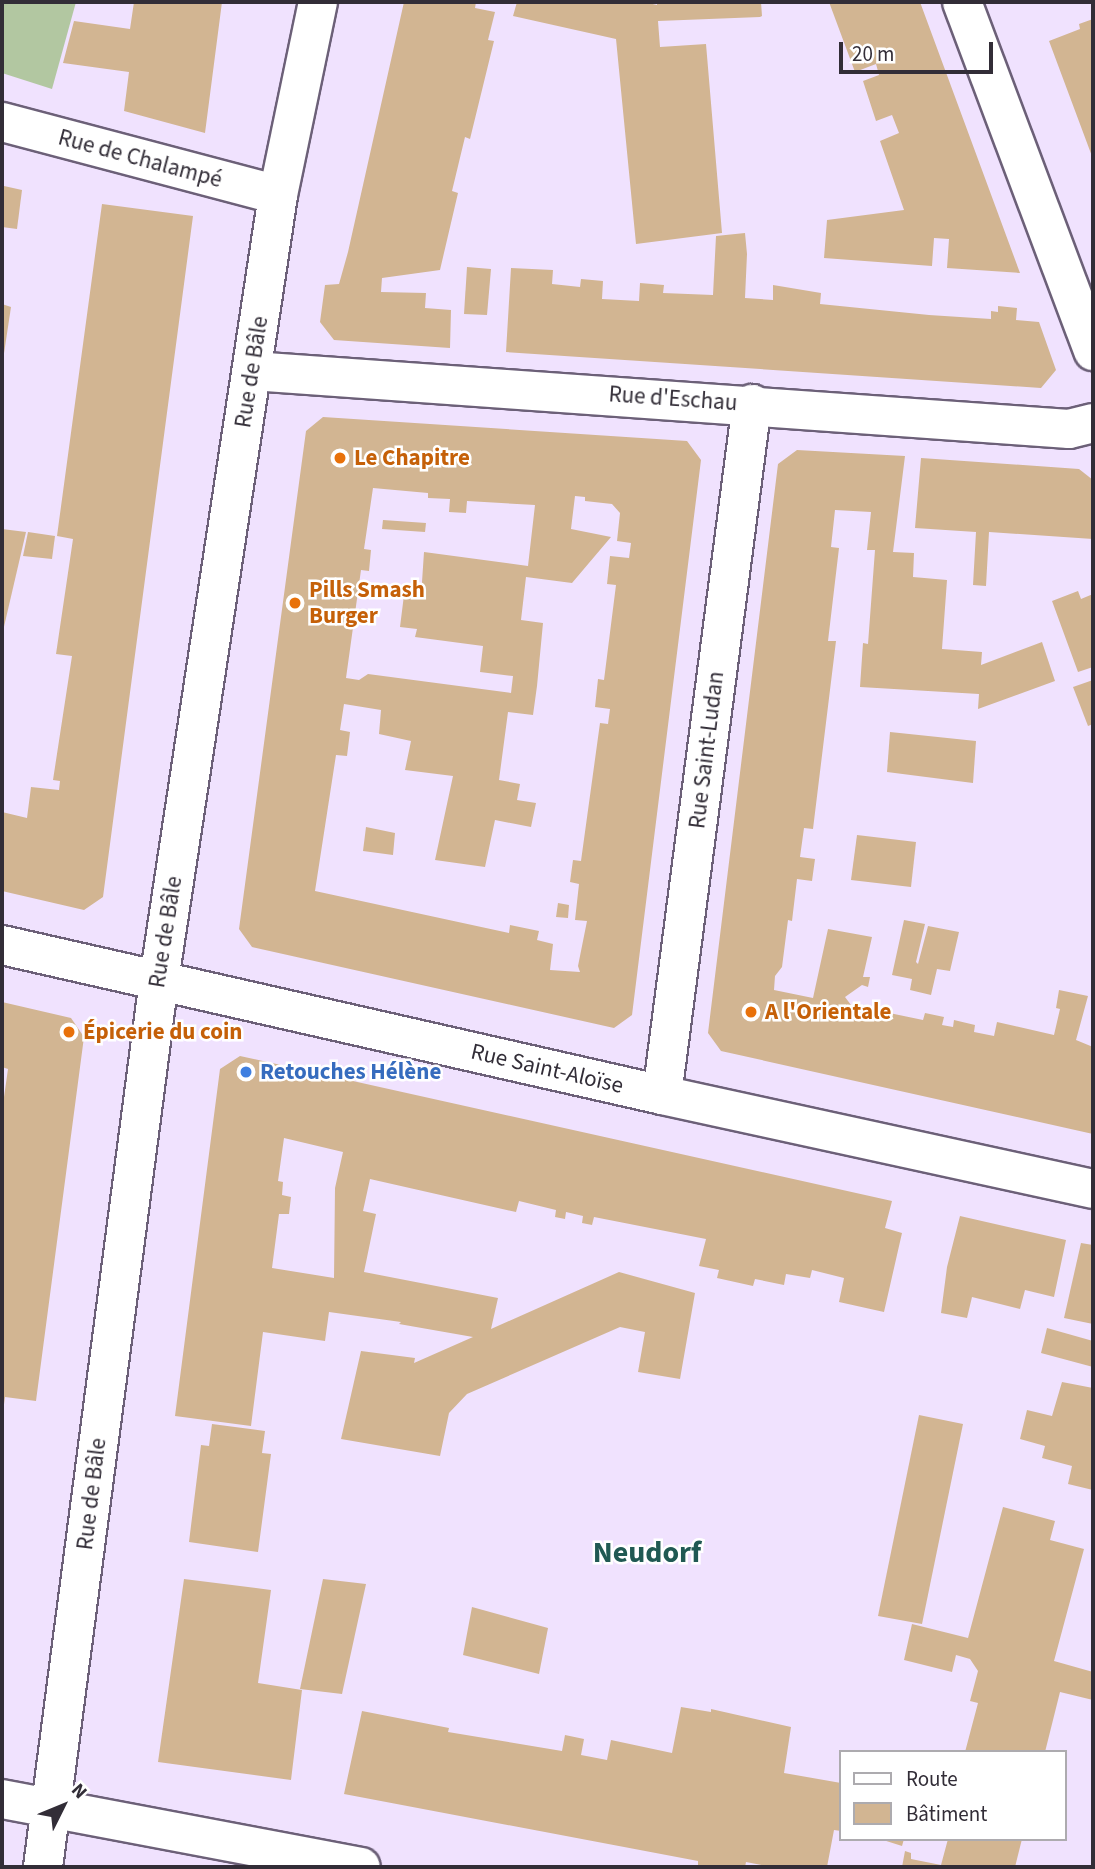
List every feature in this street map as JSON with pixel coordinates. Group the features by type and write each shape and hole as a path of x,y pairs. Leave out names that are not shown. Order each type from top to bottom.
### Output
{"street":[{"name":"Rue de Bâle","path":"43,1867 159,980 278,195 318,2"},
{"path":"962,2 1093,351"},
{"name":"Rue de Chalampé","path":"2,122 278,195"},
{"name":"Rue d'Eschau","path":"252,371 752,404 1069,429 1093,423"},
{"name":"Rue Saint-Ludan","path":"663,1096 752,404"},
{"name":"Rue Saint-Aloïse","path":"2,944 663,1096 1093,1189"},
{"path":"2,1799 361,1867"}],"green space":[{"path":"2,2 76,2 52,89 2,73"}],"building":[{"path":"134,2 222,2 205,133 124,111 129,72 63,63 74,21 130,29"},
{"path":"404,2 476,2 475,8 495,12 488,40 494,41 470,139 465,137 452,191 458,193 440,270 382,278 381,292 426,293 425,308 451,310 450,348 334,340 320,322 325,285 339,284 348,252"},
{"path":"517,2 644,2 657,5 657,2 761,2 760,17 658,21 660,47 706,44 722,233 636,244 616,39 513,16"},
{"path":"829,2 920,2 1020,273 947,268 949,239 934,238 932,266 824,258 827,220 904,210 880,141 899,133 892,115 876,121 863,81 879,75 876,64 855,72"},
{"path":"1093,19 1093,159 1049,41 1080,29 1079,24"},
{"path":"4,186 22,190 17,229 2,227"},
{"path":"102,204 193,216 103,897 84,910 2,891 2,812 27,818 31,787 59,790 60,781 53,780 72,656 56,654 73,539 57,536"},
{"path":"745,233 745,298 773,300 773,285 821,293 820,304 929,315 991,319 991,311 998,312 998,306 1017,308 1016,320 1039,322 1056,370 1041,388 506,352 511,268 553,270 552,284 580,287 581,279 603,281 602,299 639,301 640,283 664,285 663,293 713,295 716,236"},
{"path":"467,267 491,269 487,315 464,314"},
{"path":"2,304 11,307 3,360 2,360"},
{"path":"323,417 687,441 701,460 632,1015 614,1028 252,947 239,929 306,431","holes":["373,488 428,493 428,498 450,499 449,512 466,513 467,501 535,505 528,566 424,552 421,597 404,595 400,627 417,629 415,637 483,646 480,672 513,676 511,693 368,674 359,680 346,678 361,570 369,571 371,550 364,549","575,496 585,497 585,501 612,504 620,513 617,541 631,543 629,558 610,556 607,584 616,585 604,680 598,679 595,707 610,709 608,724 600,723 581,861 573,860 570,882 579,884 575,920 587,921 578,966 580,972 550,970 553,944 537,940 539,931 510,925 509,933 315,891 336,755 347,756 350,732 340,730 344,704 381,710 379,734 411,741 405,770 453,776 435,860 485,867 495,820 531,827 536,803 517,800 520,784 499,780 508,712 533,715 537,686 543,623 521,620 526,577 572,583 611,537 571,529"]},
{"path":"797,450 905,456 893,552 914,553 913,577 947,580 942,649 982,652 981,665 1042,642 1055,681 978,709 979,694 860,687 863,643 868,644 875,550 867,550 871,512 835,510 831,547 839,548 828,641 836,641 813,829 804,828 800,857 815,859 812,881 797,879 792,921 788,920 782,967 775,976 774,990 813,998 828,929 872,937 863,977 870,977 868,987 862,985 845,997 851,1005 923,1020 925,1013 944,1017 942,1025 953,1027 954,1020 975,1025 974,1032 994,1036 997,1022 1054,1035 1060,1009 1056,1008 1059,990 1088,996 1076,1040 1093,1047 1093,1134 721,1051 708,1033 778,464"},
{"path":"921,458 1079,469 1093,480 1093,539 989,532 986,586 973,585 976,532 915,528"},
{"path":"383,520 426,523 425,532 382,529"},
{"path":"2,529 26,532 3,631 2,631"},
{"path":"28,532 55,536 52,559 23,556"},
{"path":"1078,591 1081,599 1093,594 1093,667 1078,672 1052,601"},
{"path":"1093,680 1093,724 1088,726 1073,687"},
{"path":"890,732 976,741 973,783 887,772"},
{"path":"366,827 395,833 393,855 363,851"},
{"path":"857,835 916,842 911,887 851,880"},
{"path":"558,903 569,905 568,918 556,917"},
{"path":"904,920 925,924 916,962 918,964 928,926 959,932 950,971 937,969 931,995 910,990 912,979 892,975"},
{"path":"2,1002 71,1018 84,1037 36,1401 5,1397 3,1412 2,1111 8,1069 2,1067"},
{"path":"240,1056 892,1201 885,1228 902,1233 884,1312 839,1302 844,1278 812,1270 810,1278 786,1274 784,1285 755,1279 753,1286 717,1278 719,1270 699,1266 706,1239 594,1217 592,1225 582,1223 583,1216 566,1212 565,1219 555,1217 556,1210 519,1201 516,1212 370,1179 363,1211 376,1214 364,1272 498,1298 491,1329 619,1272 695,1293 680,1379 638,1372 645,1332 620,1327 467,1394 449,1413 440,1456 341,1439 361,1351 415,1358 414,1363 473,1337 399,1324 401,1322 329,1312 325,1341 263,1332 251,1426 175,1416 220,1069","holes":["284,1138 343,1152 335,1188 334,1278 272,1268 279,1214 289,1214 291,1197 282,1195 283,1182 278,1181"]},
{"path":"960,1216 1066,1240 1054,1297 1025,1290 1020,1309 972,1297 967,1318 941,1313 947,1267"},
{"path":"1081,1243 1093,1245 1093,1324 1064,1318"},
{"path":"1047,1328 1093,1341 1093,1367 1041,1353"},
{"path":"1062,1382 1093,1388 1093,1490 1068,1484 1072,1466 1042,1458 1045,1446 1020,1439 1027,1410 1052,1416"},
{"path":"919,1415 963,1424 922,1624 878,1616"},
{"path":"212,1424 265,1431 262,1453 271,1454 258,1552 189,1542 201,1445 209,1446"},
{"path":"1003,1507 1055,1521 1050,1540 1084,1549 1054,1661 1093,1672 1093,1700 1060,1692 1046,1750 966,1750 978,1703 970,1701 978,1671 970,1659 956,1655 952,1672 904,1660 912,1624 968,1638"},
{"path":"184,1579 271,1590 258,1683 302,1690 291,1780 158,1762"},
{"path":"323,1579 366,1584 342,1694 300,1689"},
{"path":"472,1607 548,1628 539,1674 463,1655"},
{"path":"681,1707 711,1712 711,1709 791,1727 784,1773 839,1783 839,1831 834,1830 827,1867 772,1867 746,1862 745,1867 709,1867 698,1865 698,1861 344,1794 362,1711 449,1728 448,1732 562,1751 565,1735 584,1739 581,1755 607,1760 611,1740 672,1753"},
{"path":"886,1841 903,1841 902,1846"},
{"path":"947,1841 1022,1841 1015,1867 902,1867 905,1851 911,1853 911,1859 941,1865"}],"place":[{"name":"Le Chapitre","path":"340,458"},
{"name":"Pills Smash Burger","path":"295,603"},
{"name":"A l'Orientale","path":"751,1012"},
{"name":"Épicerie du coin","path":"69,1032"},
{"name":"Retouches Hélène","path":"246,1072"}],"district":[{"name":"Neudorf","path":"647,1553"}]}
